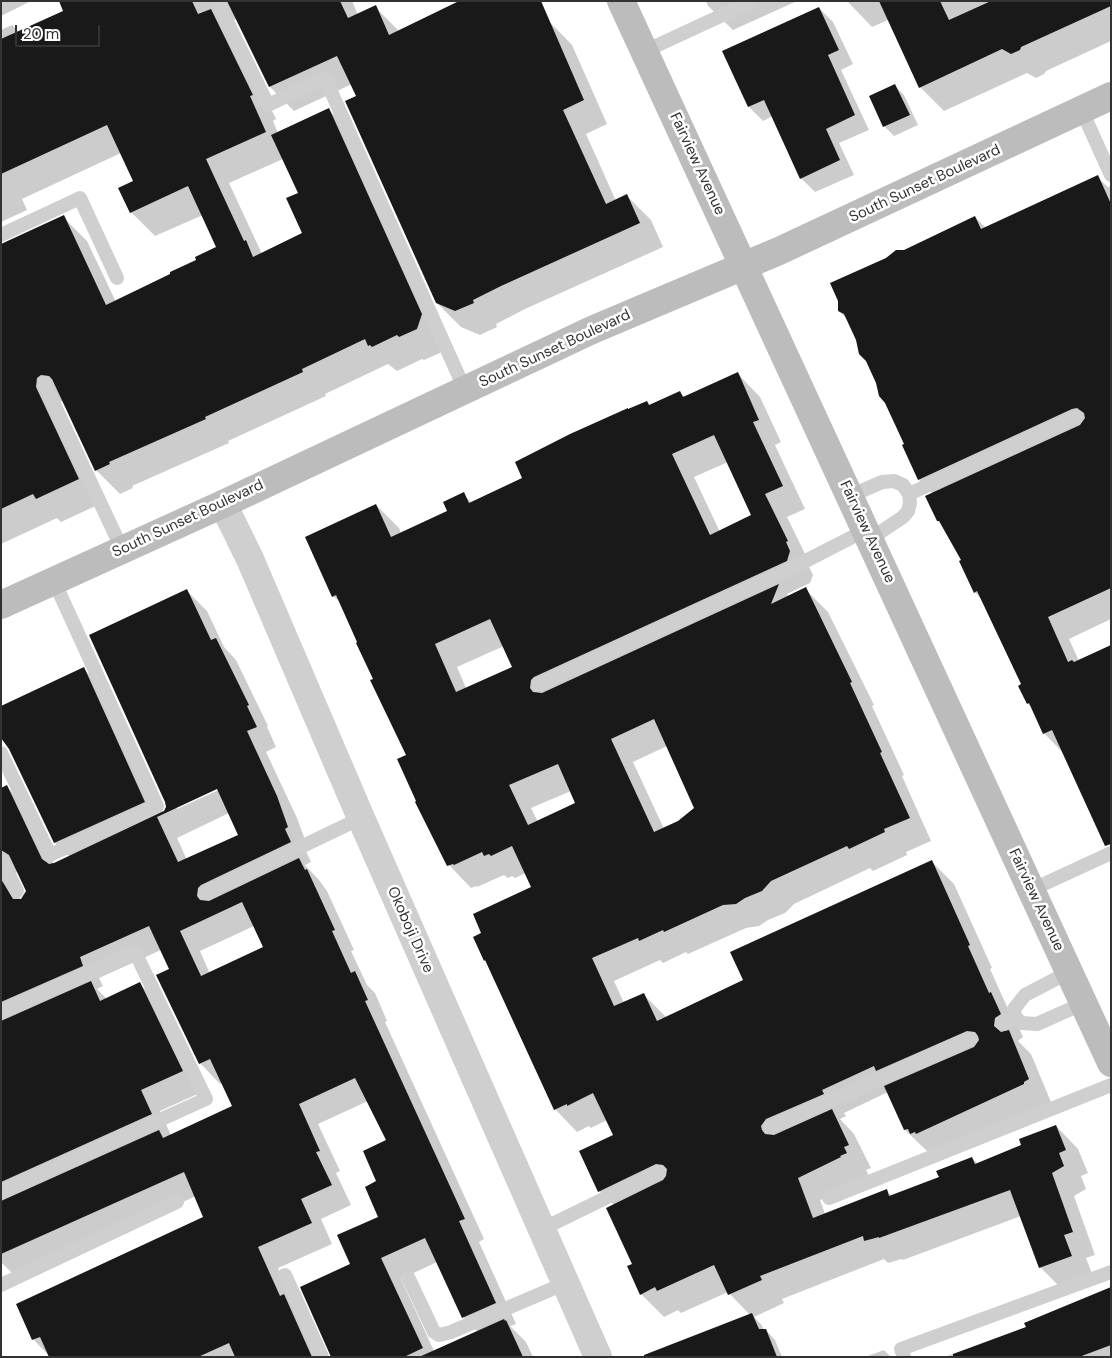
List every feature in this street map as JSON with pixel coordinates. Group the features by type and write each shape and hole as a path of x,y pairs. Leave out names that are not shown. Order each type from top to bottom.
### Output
{"main road":[{"name":"Fairview Avenue","path":"621,1 1111,1063"},
{"name":"South Sunset Boulevard","path":"1,605 223,504 592,330 744,266 1111,96"}],"street":[{"name":"Okoboji Drive","path":"223,504 250,559 361,818 566,1283 592,1355"}],"lane":[{"path":"218,1 268,105 325,78 465,390"},
{"path":"644,51 753,1"},
{"path":"1082,111 1111,176"},
{"path":"1,235 80,198 117,278"},
{"path":"44,383 122,549"},
{"path":"909,494 1076,417"},
{"path":"538,685 868,535 903,517 908,511 910,503 909,494 903,485 894,481 882,482 850,496"},
{"path":"1,753 50,855 157,806 54,581"},
{"path":"205,893 361,818"},
{"path":"1031,890 1111,853"},
{"path":"1,859 16,891"},
{"path":"1,1012 135,952 206,1099 1,1192"},
{"path":"1069,972 1025,995 1014,1009 1009,1020 1037,1024 1084,1003"},
{"path":"770,1128 970,1039"},
{"path":"829,1198 1111,1084"},
{"path":"542,1229 659,1172"},
{"path":"1,1285 177,1202"},
{"path":"904,1357 901,1349 1111,1272"},
{"path":"285,1275 322,1357"},
{"path":"408,1277 434,1332 439,1335 451,1332 566,1283"}],"building":[{"path":"59,1 192,1 198,14 211,9 253,95 250,96 266,132 206,159 253,257 302,233 286,198 298,193 271,135 329,108 422,314 417,329 399,337 397,335 372,347 368,346 365,339 302,369 303,372 205,417 206,419 109,462 110,464 95,471 52,379 49,376 41,375 37,378 36,387 79,479 36,499 33,494 1,509 1,244 64,215 106,305 170,274 170,272 196,260 195,257 216,247 188,186 130,213 118,188 133,181 107,125 1,174 1,39 63,11"},
{"path":"227,1 340,1 348,18 376,5 389,35 459,1 541,1 584,100 563,110 606,204 627,194 640,223 501,286 473,300 474,303 455,311 436,303 345,101 356,96 337,56 269,87"},
{"path":"879,1 940,1 949,20 991,1 1111,1 1111,6 1021,47 1020,50 1011,54 1002,49 919,88"},
{"path":"819,7 839,50 828,55 855,115 826,129 840,160 800,179 764,100 748,107 722,51"},
{"path":"895,84 910,115 883,127 869,96"},
{"path":"1098,175 1111,204 1111,588 1048,617 1068,662 1072,660 1074,662 1111,645 1111,844 1105,846 1052,730 1043,734 1029,703 1027,704 1018,686 1021,684 977,591 974,593 959,561 961,560 939,521 937,521 925,496 1080,425 1085,418 1084,413 1077,408 1072,409 918,480 885,403 879,396 876,383 866,361 859,354 856,340 844,314 838,311 838,301 830,283 886,258 896,250 904,250 975,216 981,229"},
{"path":"738,372 759,420 753,422 783,486 765,494 788,541 786,542 790,551 787,561 534,677 531,680 530,688 533,692 542,693 779,584 771,604 806,587 852,682 850,683 910,818 884,829 885,832 849,849 847,846 771,881 762,891 736,904 723,905 664,932 663,930 639,941 638,938 592,958 614,1006 644,993 657,1021 743,980 730,952 932,860 989,993 991,992 1001,1014 995,1018 994,1026 1001,1032 1009,1030 1029,1079 1024,1084 916,1134 915,1132 910,1134 908,1129 904,1130 884,1086 974,1047 979,1040 978,1036 975,1032 967,1031 876,1071 874,1066 822,1090 824,1094 766,1119 761,1126 762,1130 765,1134 774,1135 832,1109 849,1145 844,1147 847,1153 841,1157 798,1178 813,1218 887,1189 889,1196 939,1177 936,1171 972,1157 975,1164 1021,1145 1019,1139 1056,1125 1066,1150 1059,1153 1064,1166 1052,1173 1073,1232 1064,1235 1072,1256 1039,1268 1010,1190 879,1238 864,1241 863,1236 760,1276 762,1280 728,1295 714,1265 657,1291 655,1287 640,1295 627,1266 632,1264 606,1208 663,1180 667,1169 663,1165 656,1164 598,1192 579,1151 613,1135 593,1093 567,1106 567,1104 554,1110 473,937 481,933 473,914 531,887 512,846 491,856 489,854 484,856 482,852 454,865 447,866 415,802 397,759 406,755 370,680 373,679 336,595 332,597 305,537 376,504 391,537 447,511 443,502 464,492 469,503 522,478 515,462 570,434 647,401 649,405 680,391 683,397","holes":["714,435 751,515 710,535 672,454","490,619 512,667 456,692 435,644","654,719 694,808 678,821 654,832 611,739","558,764 575,803 528,825 509,785"]},
{"path":"187,589 211,640 216,638 249,705 247,706 257,727 247,731 277,796 288,827 285,829 291,842 201,885 198,888 197,896 200,900 209,901 299,858 305,870 307,869 335,930 332,931 351,973 355,971 368,1000 365,1001 465,1219 459,1221 496,1303 462,1318 425,1238 381,1258 423,1348 404,1357 331,1357 300,1287 350,1264 337,1235 378,1217 365,1187 376,1181 363,1151 386,1140 355,1078 299,1104 320,1151 316,1152 332,1185 301,1199 312,1223 258,1247 280,1296 284,1294 312,1357 235,1357 229,1343 198,1357 49,1357 40,1337 32,1340 16,1304 203,1217 184,1172 1,1254 1,1201 159,1130 163,1138 232,1106 210,1059 199,1064 156,975 169,969 149,926 80,957 83,966 1,1002 1,879 13,899 21,899 26,891 9,855 1,850 1,788 7,785 42,859 49,864 164,811 166,807 89,635","holes":["217,789 238,835 178,862 157,817","242,902 263,947 201,976 180,931"]},
{"path":"84,667 145,802 54,843 9,749 1,738 1,706"},
{"path":"91,981 100,1001 140,982 183,1071 141,1090 152,1114 1,1182 1,1021"},
{"path":"1111,1287 1111,1345 1079,1357 953,1357 953,1354 1026,1327 1024,1323"},
{"path":"752,1313 759,1329 766,1329 777,1357 644,1357 644,1355"},
{"path":"504,1319 523,1357 419,1357"}]}
